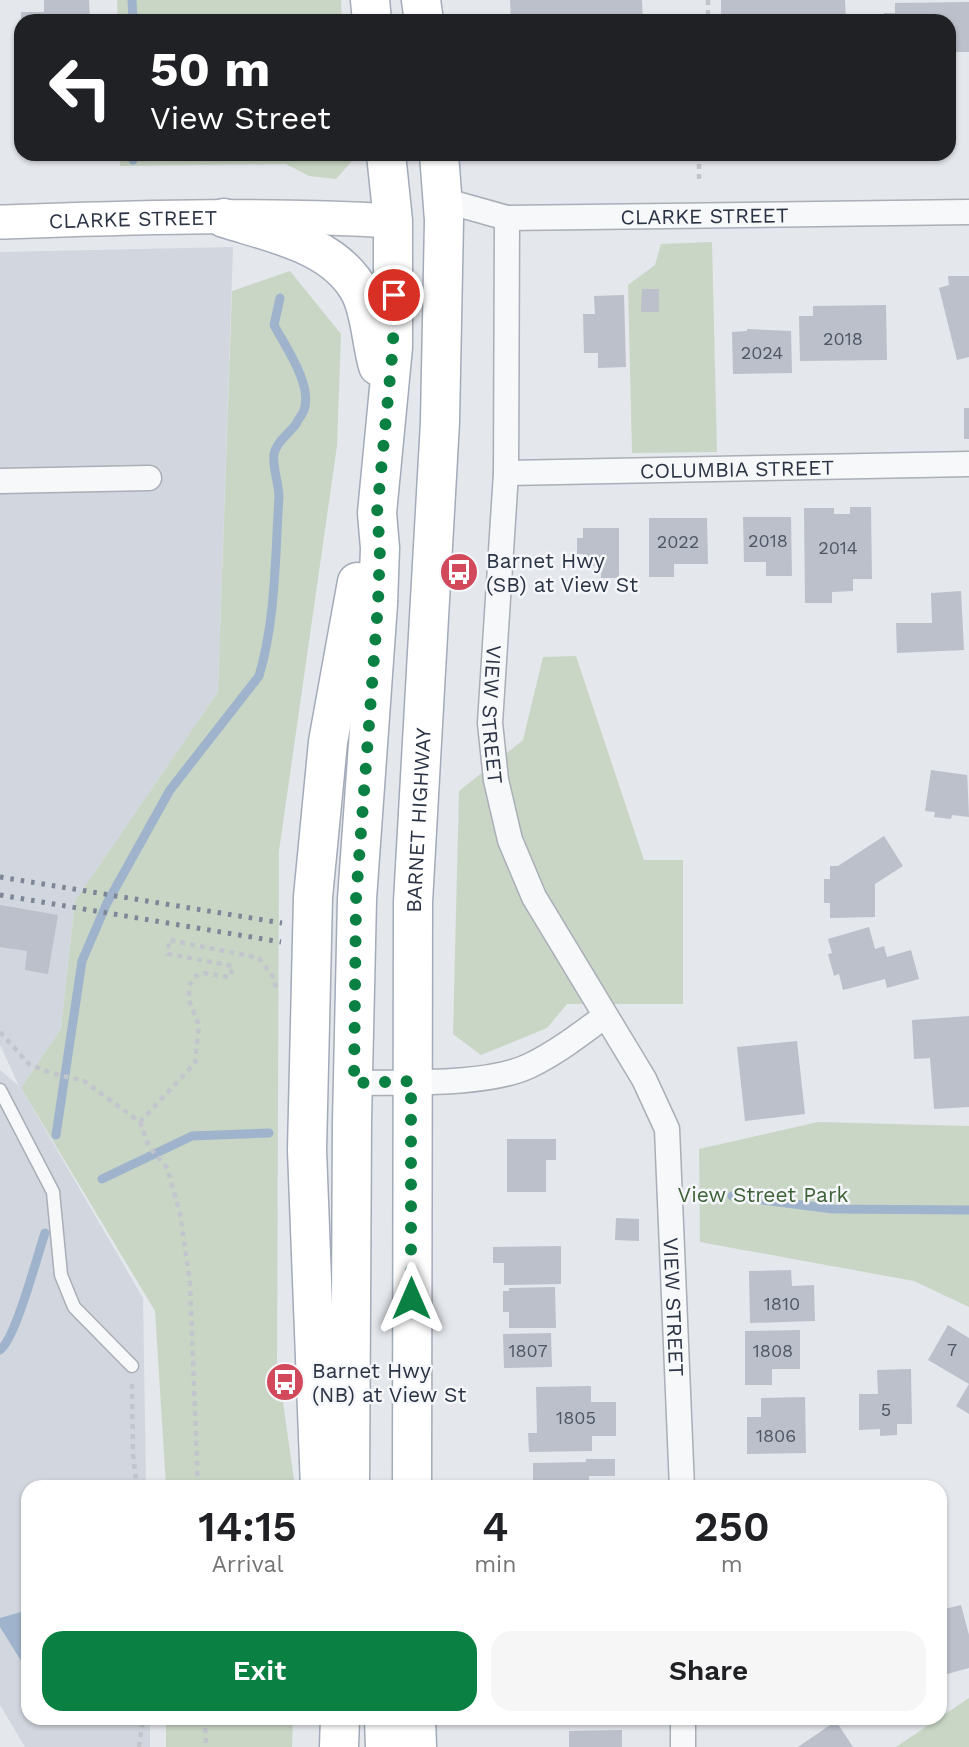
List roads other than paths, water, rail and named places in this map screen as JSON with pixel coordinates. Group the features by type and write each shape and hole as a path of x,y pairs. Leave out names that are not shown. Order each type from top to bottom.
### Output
{"main road":[{"path":"350,1480 356,899 378,604 380,548 377,513 393,346 393,221 387,161"},
{"name":"BARNET HIGHWAY","path":"412,1480 413,902 440,422 443,200 440,161"},
{"path":"223,218 304,245 343,268 360,293 387,395"},
{"name":"CLARKE STREET","path":"0,222 223,218 345,218 393,221"},
{"path":"393,221 416,233 443,255"},
{"path":"320,1480 307,1150 313,897 328,741 363,548 377,513"},
{"path":"351,1409 368,1480"},
{"path":"384,1725 385,1747"},
{"path":"416,1725 416,1747"}],"street":[{"name":"CLARKE STREET","path":"443,200 507,218 969,212"},
{"name":"VIEW STREET","path":"507,218 506,473 490,723 496,780 509,840 534,897 644,1079 667,1129 682,1480"},
{"name":"COLUMBIA STREET","path":"506,473 969,464"},
{"path":"0,481 149,478"},
{"path":"354,1083 487,1078 527,1067 573,1040 605,1016"},
{"path":"683,1725 683,1747"}],"lane":[{"path":"0,1090 53,1192 61,1275 74,1307 132,1366"}],"water":[{"path":"21,1612 21,1661 0,1627 0,1618"}],"waterway":[{"path":"132,0 133,14"},
{"path":"56,1135 82,961 107,903 170,790 259,676 265,654 274,587 279,497 274,454 277,446 303,413 306,400 305,389 296,366 274,325 280,298"},
{"path":"102,1179 192,1136 269,1133"},
{"path":"732,1196 833,1209 969,1210"},
{"path":"0,1350 13,1330 45,1233"}],"railway":[{"path":"0,877 282,923"},
{"path":"0,895 281,942"}],"place":[{"name":"Barnet Hwy (SB) at View St","path":"459,572"},
{"name":"Barnet Hwy (NB) at View St","path":"285,1382"}],"park label":[{"name":"View Street Park","path":"763,1194"}]}
